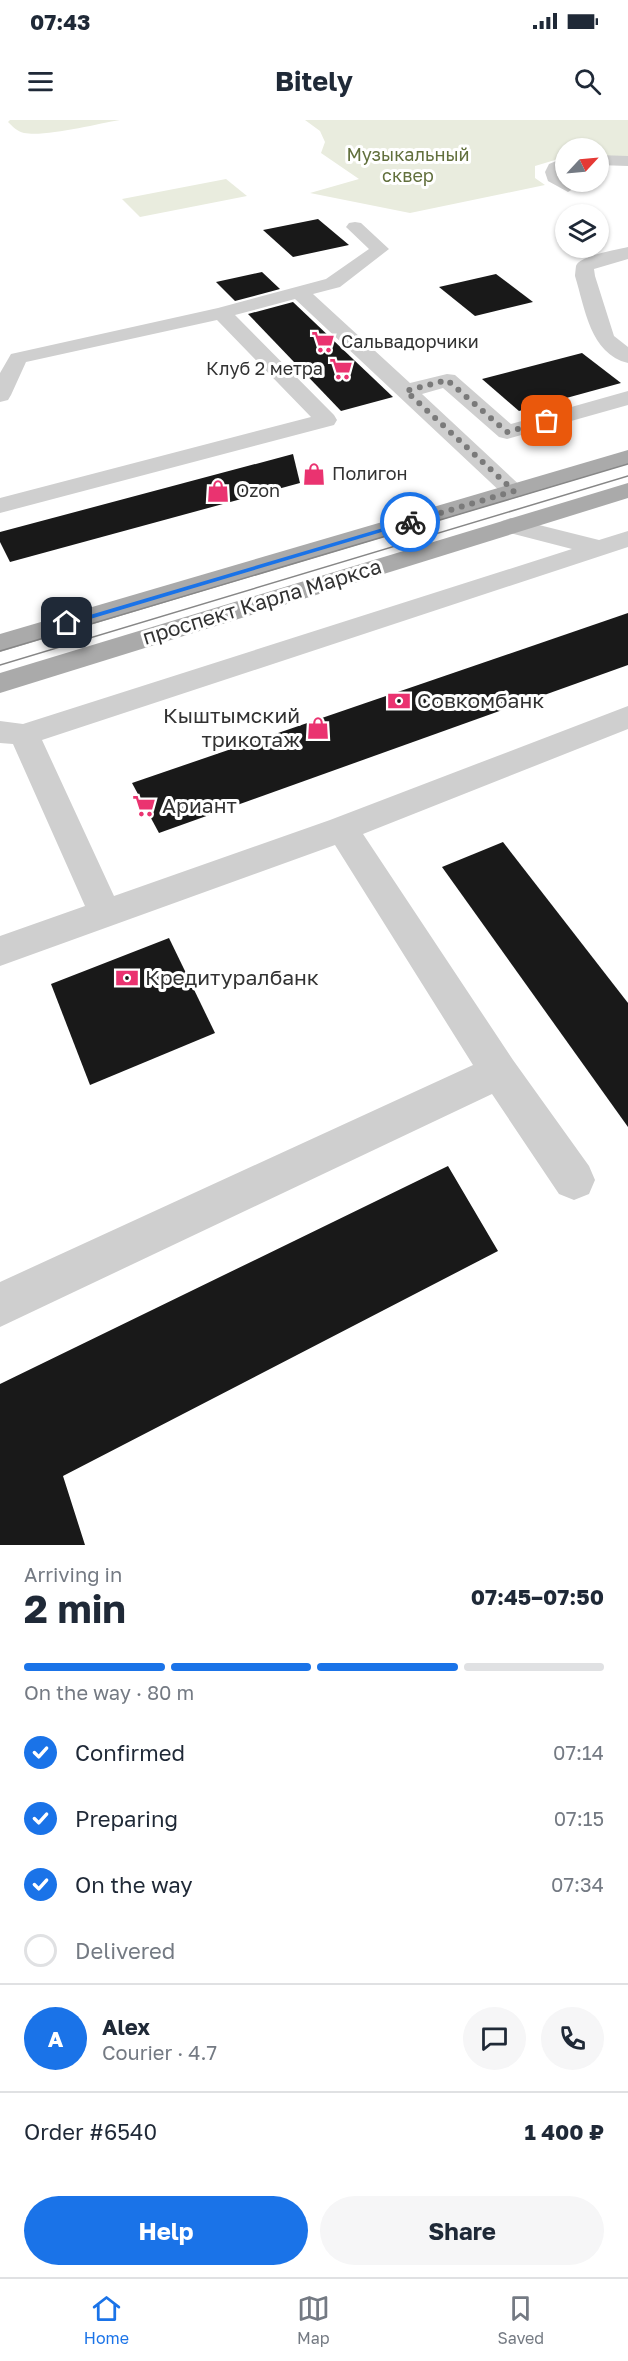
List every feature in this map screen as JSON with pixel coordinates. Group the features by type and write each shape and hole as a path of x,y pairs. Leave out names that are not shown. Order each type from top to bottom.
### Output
{"main road":[{"name":"проспект Карла Маркса","path":"0,643 628,457"},
{"name":"проспект Карла Маркса","path":"0,683 628,490"}],"lane":[{"path":"609,160 628,160"},
{"path":"0,395 18,358 221,312 333,283 380,249 355,227"},
{"path":"628,254 597,260 585,266 585,276 605,339 628,357"},
{"path":"300,293 514,491"},
{"path":"0,506 326,420 221,312"},
{"path":"406,391 447,380 507,432 628,398"},
{"path":"511,526 601,548"},
{"path":"105,913 12,733 628,539"},
{"path":"0,951 342,828 628,717"},
{"path":"342,828 499,1072 574,1180"},
{"path":"0,1305 499,1072"}],"green space":[{"path":"10,120 120,120 58,132 33,134 17,130 8,122"},
{"name":"Музыкальный сквер","path":"305,120 628,120 628,158 609,157 609,138 555,138 555,160 535,166 535,178 545,185 410,213 310,193 359,179 321,153 325,142 320,131"},
{"path":"226,179 247,196 140,217 122,199"}],"building":[{"path":"318,219 349,245 293,257 263,230"},
{"path":"262,272 280,289 235,301 216,282"},
{"path":"496,274 533,302 475,316 439,287"},
{"path":"293,302 393,397 341,411 248,314"},
{"path":"582,353 621,383 519,411 482,379"},
{"path":"293,454 300,483 10,562 0,542 0,532"},
{"path":"628,613 628,665 159,833 132,783"},
{"path":"503,842 628,1003 628,1127 442,867"},
{"path":"169,938 215,1033 90,1085 51,984"},
{"path":"448,1166 498,1251 63,1476 85,1545 0,1545 0,1384"}],"tram line":[{"path":"0,651 628,464"},
{"path":"0,665 628,476"}],"way so far":[{"path":"410,522 514,491 406,391 447,380 507,432 547,421"}],"place":[{"name":"Сальвадорчики","path":"323,342"},
{"name":"Клуб 2 метра","path":"341,369"},
{"name":"Полигон","path":"314,474"},
{"name":"Ozon","path":"218,491"},
{"name":"Совкомбанк","path":"399,701"},
{"name":"Кыштымский трикотаж","path":"318,728"},
{"name":"Ариант","path":"144,806"},
{"name":"Кредитуралбанк","path":"127,978"}],"route":[{"path":"67,623 410,522"}]}
